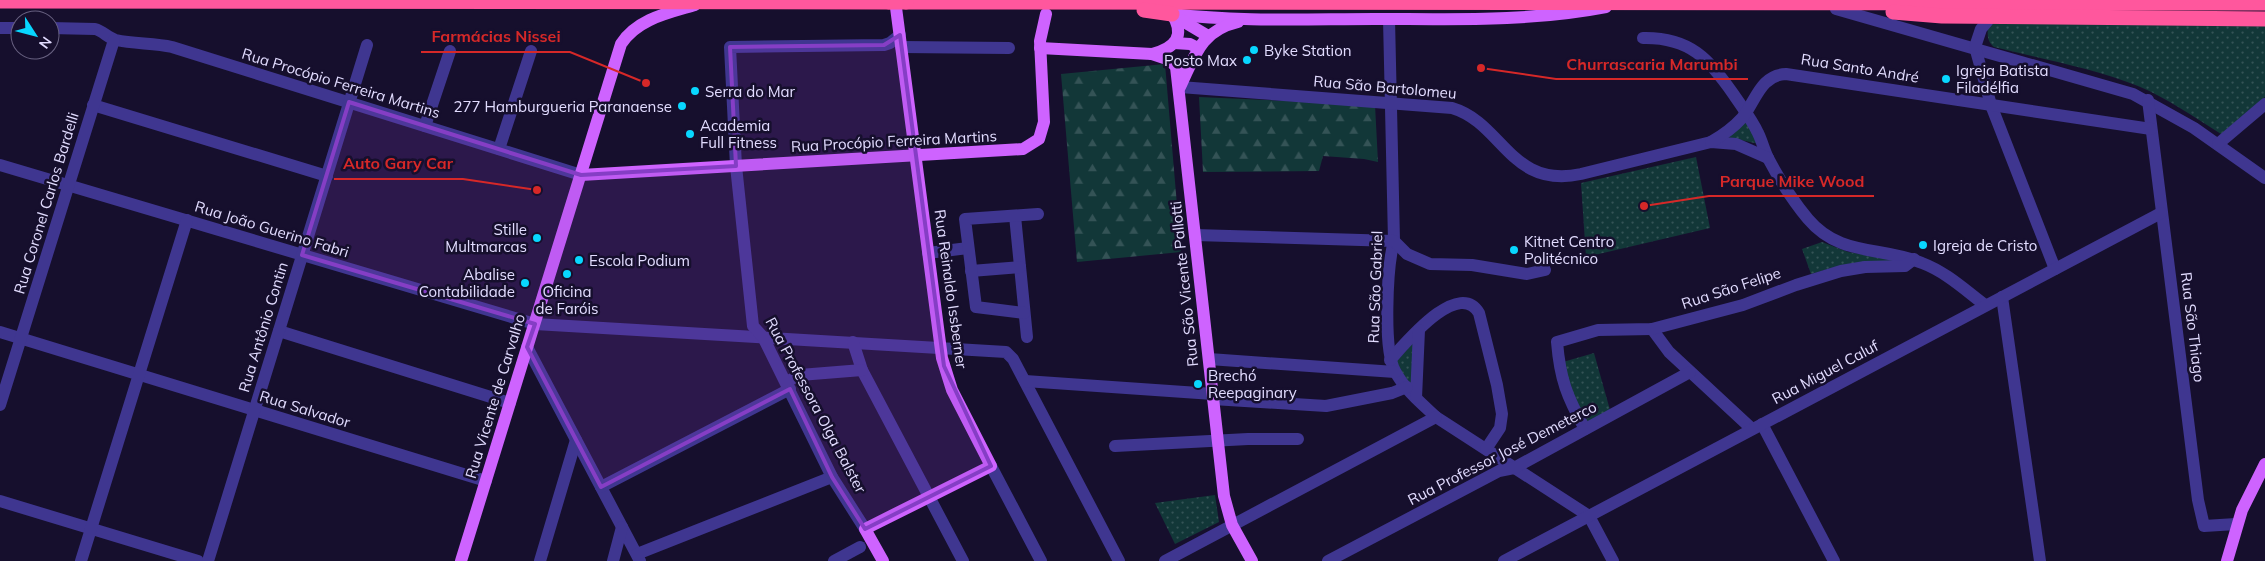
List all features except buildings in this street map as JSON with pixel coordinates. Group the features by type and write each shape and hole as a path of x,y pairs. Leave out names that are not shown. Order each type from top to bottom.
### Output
{"highway":[{"path":"0,1 2265,3"},
{"path":"1078,2 1172,14"},
{"path":"1772,3 1942,16 2265,19"}],"main road":[{"name":"Rua Reinaldo Issberner","path":"897,1 900,41 940,347 949,382 991,466"},
{"name":"Rua Vicente de Carvalho","path":"461,561 621,44 641,24 664,14 702,3"},
{"path":"1172,14 1248,20 1534,18 1569,14 1627,3"},
{"path":"1046,14 1040,48 1152,54 1166,50 1174,43 1179,28 1172,14"},
{"path":"1172,14 1208,36"},
{"path":"1180,88 1198,48 1208,36 1226,25 1248,20"},
{"path":"1174,43 1190,44 1198,48"},
{"name":"Rua Procópio Ferreira Martins","path":"581,175 1015,151 1032,145 1039,139 1044,122 1040,48"},
{"name":"Rua São Vicente Pallotti","path":"1152,54 1174,63 1178,71 1225,506 1232,525 1252,561"},
{"path":"2223,561 2227,561 2236,524 2265,464"},
{"path":"866,529 991,466"},
{"name":"Rua Professora Olga Balster","path":"866,529 883,561"}],"street":[{"path":"1836,9 2117,88 2148,100 2218,144 2265,178"},
{"path":"1991,16 1982,29 1975,47 1991,105 2055,270"},
{"name":"Rua São Gabriel","path":"1389,19 1394,241 1389,264 1392,366"},
{"name":"Rua Procópio Ferreira Martins","path":"60,28 101,30 114,40 149,42 172,47 581,175"},
{"path":"1643,38 1664,38 1697,52 1718,71 1746,112 1759,135 1768,158 1803,212 1828,237 1854,248 1914,259 1934,268 1986,305"},
{"name":"Rua Coronel Carlos Bardelli","path":"0,405 114,40"},
{"name":"Rua Professora Olga Balster","path":"866,529 832,477 788,386 763,337 757,332 752,320 736,166 730,47 884,45 900,41"},
{"path":"900,41 1009,48"},
{"name":"Rua Antônio Contin","path":"208,561 367,46"},
{"path":"425,126 450,51"},
{"path":"498,149 531,51"},
{"name":"Rua Santo André","path":"1711,142 1728,132 1746,112 1764,82 1774,76 1786,74 2151,128"},
{"name":"Rua São Bartolomeu","path":"1180,88 1390,102 1437,106 1462,111 1479,123 1519,161 1550,175 1576,175 1711,142 1736,144 1768,158"},
{"name":"Rua São Thiago","path":"2148,100 2197,492 2204,526 2236,524"},
{"path":"2218,144 2265,104"},
{"path":"94,105 327,176"},
{"name":"Rua João Guerino Fabri","path":"0,164 534,324 1002,351 1009,353 1025,381"},
{"name":"Rua Miguel Caluf","path":"1504,561 2161,213"},
{"path":"1024,313 976,308 965,220 1038,214"},
{"path":"1015,216 1026,337"},
{"path":"81,561 187,220"},
{"path":"1195,235 1394,241 1407,254 1430,264 1472,265 1527,274 1545,270"},
{"path":"928,253 968,248"},
{"name":"Rua São Felipe","path":"1585,430 1565,391 1559,367 1556,342 1598,330 1652,329 1743,305 1796,285 1842,271 1906,266 1914,259"},
{"path":"971,271 1020,267"},
{"path":"2002,297 2040,561"},
{"path":"1392,366 1419,330 1437,313 1451,306 1468,304 1477,310 1497,385 1502,414 1500,428 1486,449"},
{"path":"1652,329 1663,346 1690,372 1757,427 1834,561"},
{"path":"1416,398 1419,330"},
{"path":"279,331 510,403"},
{"name":"Rua Salvador","path":"0,332 486,481"},
{"path":"853,342 862,370 963,561"},
{"path":"528,347 638,558 832,477"},
{"path":"1209,359 1392,366"},
{"path":"1392,366 1407,388 1436,416 1589,516 1613,561"},
{"path":"601,487 788,386 800,375 862,370"},
{"name":"Rua Professor José Demeterco","path":"1328,561 1499,471 1514,468 1690,372"},
{"path":"1025,381 1326,406 1392,393 1407,388"},
{"path":"1025,381 1119,561"},
{"path":"1165,561 1436,416"},
{"path":"540,561 576,440"},
{"path":"1115,446 1218,441 1298,440"},
{"name":"Rua Reinaldo Issberner","path":"991,466 1041,561"},
{"path":"0,500 198,561"},
{"path":"613,561 622,527"},
{"path":"834,561 860,547"}],"highlighted area":[{"path":"900,35 944,366 991,466 865,529 832,477 790,389 601,487 527,347 535,324 302,255 349,102 581,175 736,166 730,47 884,45"}],"green space":[{"path":"1993,24 2265,24 2265,97 2221,134 2170,102 2138,86 2085,69 1994,47 1989,41 1988,34 1988,28"},
{"path":"1165,64 1181,252 1077,262 1061,74"},
{"path":"1199,97 1375,105 1378,162 1323,156 1319,171 1203,172"},
{"path":"1745,119 1759,144 1727,137"},
{"path":"1696,157 1710,228 1586,257 1581,183"},
{"path":"1822,242 1848,252 1905,261 1832,268 1811,274 1802,249"},
{"path":"1414,342 1411,385 1395,363"},
{"path":"1594,353 1610,410 1586,423 1575,404 1563,362"},
{"path":"1215,495 1219,522 1175,544 1155,503"}],"place":[{"name":"Byke Station","path":"1254,50"},
{"name":"Posto Max","path":"1247,60"},
{"name":"Churrascaria Marumbi","path":"1481,68"},
{"name":"Igreja Batista Filadélfia","path":"1946,79"},
{"name":"Farmácias Nissei","path":"646,83"},
{"name":"Serra do Mar","path":"695,91"},
{"name":"277 Hamburgueria Paranaense","path":"682,106"},
{"name":"Academia Full Fitness","path":"690,134"},
{"name":"Auto Gary Car","path":"537,190"},
{"name":"Parque Mike Wood","path":"1644,206"},
{"name":"Stille Multmarcas","path":"537,238"},
{"name":"Igreja de Cristo","path":"1923,245"},
{"name":"Kitnet Centro Politécnico","path":"1514,250"},
{"name":"Escola Podium","path":"579,260"},
{"name":"Oficina de Faróis","path":"567,274"},
{"name":"Abalise Contabilidade","path":"525,283"},
{"name":"Brechó Reepaginary","path":"1198,384"}]}
